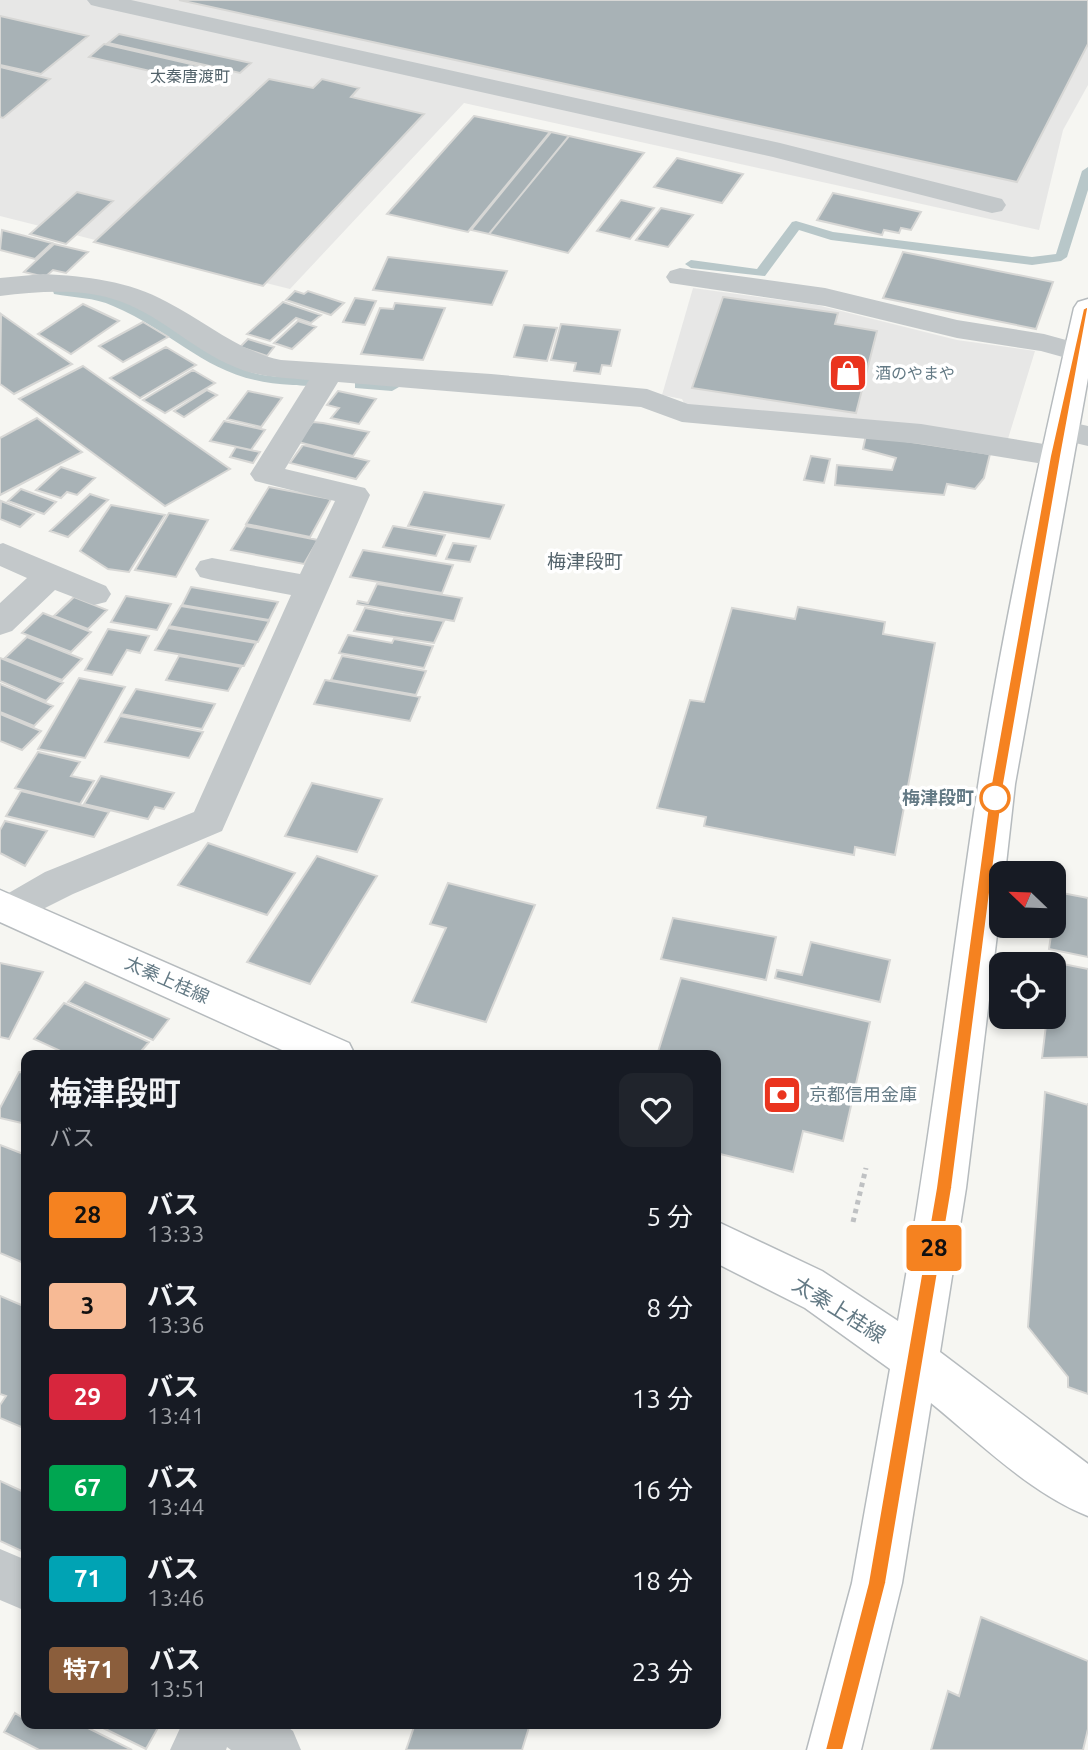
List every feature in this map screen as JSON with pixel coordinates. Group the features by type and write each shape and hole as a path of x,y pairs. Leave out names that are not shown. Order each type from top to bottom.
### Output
{"main road":[{"path":"834,1750 877,1583 944,1188 997,784 1068,441 1085,352 1088,308"},
{"name":"太秦上桂線","path":"5,908 323,1050"},
{"name":"太秦上桂線","path":"721,1244 833,1301 914,1359 1057,1472 1088,1492"}],"street":[{"path":"99,0 766,148 992,205"},
{"path":"680,277 825,297 957,329 1085,352"},
{"path":"0,287 43,283 79,284 121,292 156,307 245,361 281,369 491,383 647,398 682,414 921,434 1068,441"},
{"path":"5,908 209,821 354,495 266,474 329,372"},
{"path":"3,554 94,594"},
{"path":"212,569 311,587"},
{"path":"0,623 50,575"},
{"path":"0,1574 21,1584"},
{"path":"197,1750 208,1729"},
{"path":"247,1729 274,1750"}],"path":[{"path":"853,1222 866,1168"}],"shaded area":[{"path":"0,0 1088,0 1088,85 1063,130 1039,230 464,103 290,289 0,216"},
{"name":"酒のやまや","path":"693,288 817,305 957,340 1035,351 1007,442 687,409 682,399 662,395"}],"building":[{"path":"179,0 1088,0 1088,44 1017,182"},
{"path":"0,16 88,36 41,74 0,65"},
{"path":"119,34 251,63 240,73 108,43"},
{"path":"104,44 217,70 202,83 89,57"},
{"path":"0,67 50,79 3,118 0,117"},
{"path":"269,79 313,88 322,79 359,88 351,97 424,114 263,286 94,242"},
{"path":"474,116 550,132 468,232 387,214"},
{"path":"551,132 569,136 489,234 471,230"},
{"path":"569,136 644,153 568,253 489,234"},
{"path":"677,158 743,174 722,203 654,187"},
{"path":"77,192 113,201 66,244 30,234"},
{"path":"833,193 921,212 911,230 901,228 899,233 884,230 882,235 817,220"},
{"path":"621,200 654,208 630,239 597,231"},
{"path":"661,208 693,215 668,247 636,240"},
{"path":"2,230 52,243 35,259 0,250"},
{"path":"54,244 88,252 66,273 53,270 45,277 24,272"},
{"path":"903,252 1053,282 1036,329 883,298"},
{"path":"388,257 507,271 492,305 373,290"},
{"path":"295,291 304,294 308,291 344,303 331,315 286,300"},
{"path":"723,297 838,313 835,324 877,331 856,413 692,388"},
{"path":"355,298 376,301 365,325 343,322"},
{"path":"283,302 321,315 311,323 296,318 270,341 247,334"},
{"path":"395,303 445,308 423,360 361,354 380,308 393,309"},
{"path":"83,304 119,321 71,354 38,334"},
{"path":"1,314 72,364 14,394 0,384"},
{"path":"298,321 316,327 292,349 274,343"},
{"path":"143,322 168,337 123,362 99,346"},
{"path":"561,324 620,330 611,366 602,365 600,374 574,371 576,363 551,360"},
{"path":"524,325 557,328 547,361 514,357"},
{"path":"248,339 274,347 267,356 240,347"},
{"path":"166,347 196,365 140,398 110,378"},
{"path":"83,366 230,469 165,506 19,399"},
{"path":"193,370 215,383 165,413 143,400"},
{"path":"207,390 217,395 184,417 174,411"},
{"path":"248,391 282,398 261,427 227,419"},
{"path":"338,391 376,399 359,424 331,418 339,408 327,405"},
{"path":"37,418 82,452 0,495 0,438"},
{"path":"224,421 265,430 251,450 210,441"},
{"path":"313,422 369,432 353,456 298,442"},
{"path":"866,435 990,454 984,478 975,489 947,484 944,495 835,485 837,465 892,470 896,458 863,449"},
{"path":"303,445 369,461 356,479 290,463"},
{"path":"236,447 260,452 253,463 230,457"},
{"path":"811,456 830,459 824,483 804,480"},
{"path":"61,467 95,478 77,495 67,492 61,498 36,490"},
{"path":"269,487 331,499 310,537 246,524"},
{"path":"21,489 56,502 44,514 8,501"},
{"path":"424,492 504,505 490,539 408,526"},
{"path":"90,494 108,500 68,537 50,531"},
{"path":"1,501 34,514 20,527 0,519"},
{"path":"111,505 165,515 129,572 108,569 80,551"},
{"path":"169,513 208,520 176,577 135,570"},
{"path":"246,526 318,540 304,564 231,550"},
{"path":"393,526 445,535 436,556 383,547"},
{"path":"453,543 476,546 470,562 446,559"},
{"path":"363,550 453,565 442,593 350,577"},
{"path":"377,584 462,598 454,621 357,604 358,601 368,603"},
{"path":"191,587 278,602 269,620 182,605"},
{"path":"126,596 171,604 157,630 111,622"},
{"path":"74,597 107,610 88,629 54,616"},
{"path":"181,606 269,621 258,642 169,626"},
{"path":"798,607 885,622 883,634 935,643 895,855 855,847 854,855 704,826 706,817 657,808 690,700 704,702 732,608 795,619"},
{"path":"365,608 444,621 434,643 354,631"},
{"path":"43,613 91,632 71,652 22,633"},
{"path":"168,628 256,643 244,666 155,650"},
{"path":"108,629 149,636 140,653 127,650 112,675 85,670"},
{"path":"348,635 392,643 394,639 433,646 424,668 339,653"},
{"path":"27,637 82,659 62,680 5,658"},
{"path":"179,656 241,667 228,691 166,680"},
{"path":"342,656 426,671 416,695 331,680"},
{"path":"0,658 63,683 46,701 0,681"},
{"path":"79,678 125,687 85,758 38,749"},
{"path":"325,680 420,697 410,721 314,704"},
{"path":"0,684 53,706 34,726 0,712"},
{"path":"136,689 215,704 202,729 121,714"},
{"path":"0,714 41,731 22,750 0,741"},
{"path":"120,716 203,732 189,758 105,742"},
{"path":"38,752 80,762 71,776 94,781 80,804 15,788"},
{"path":"101,776 174,793 164,809 155,807 148,819 84,804"},
{"path":"312,783 382,799 357,852 285,836"},
{"path":"21,791 109,812 94,837 6,816"},
{"path":"5,821 47,831 25,866 0,853 0,830"},
{"path":"208,843 295,873 267,915 178,885"},
{"path":"317,856 377,876 310,984 247,962"},
{"path":"448,883 535,905 486,1022 412,1002 446,928 430,924"},
{"path":"1066,894 1088,898 1088,957 1049,949 1051,938 1066,938"},
{"path":"673,918 776,937 766,980 661,959"},
{"path":"811,942 890,960 880,1002 775,978 777,970 802,975"},
{"path":"0,963 43,972 9,1039 0,1037"},
{"path":"1066,965 1088,969 1088,1057 1042,1058 1046,1029 1066,1029"},
{"path":"681,978 870,1022 843,1141 803,1131 793,1172 721,1154 721,1050 659,1050"},
{"path":"85,982 169,1019 153,1040 68,1002"},
{"path":"64,1003 149,1042 142,1050 58,1050 34,1039"},
{"path":"21,1072 21,1123 0,1118 0,1108"},
{"path":"1045,1092 1088,1105 1088,1394 1068,1387 1068,1377 1028,1327"},
{"path":"0,1145 21,1153 21,1262 0,1253"},
{"path":"0,1296 21,1305 21,1427 0,1418 0,1405 6,1396 0,1394"},
{"path":"0,1481 21,1491 21,1551 0,1541"},
{"path":"981,1617 1088,1661 1088,1729 1083,1750 931,1750 948,1691 959,1696"},
{"path":"15,1713 21,1717 21,1729 90,1729 132,1750 39,1750 4,1732"},
{"path":"105,1729 157,1729 146,1749"},
{"path":"413,1729 528,1729 522,1750 406,1750"}],"waterway":[{"path":"691,264 760,273 796,225 831,236 1032,261 1061,257 1088,171"},
{"path":"59,291 88,294 136,311 218,363 250,377 312,382"},
{"path":"360,385 392,387"}],"bus line":[{"name":"28","path":"834,1750 877,1583 944,1188 997,784 1056,456 1088,309"}],"place":[{"name":"酒のやまや","path":"848,373"},
{"name":"梅津段町","path":"995,798"},
{"name":"京都信用金庫","path":"782,1095"}],"district":[{"name":"太秦唐渡町","path":"190,76"},
{"name":"梅津段町","path":"585,561"}]}
